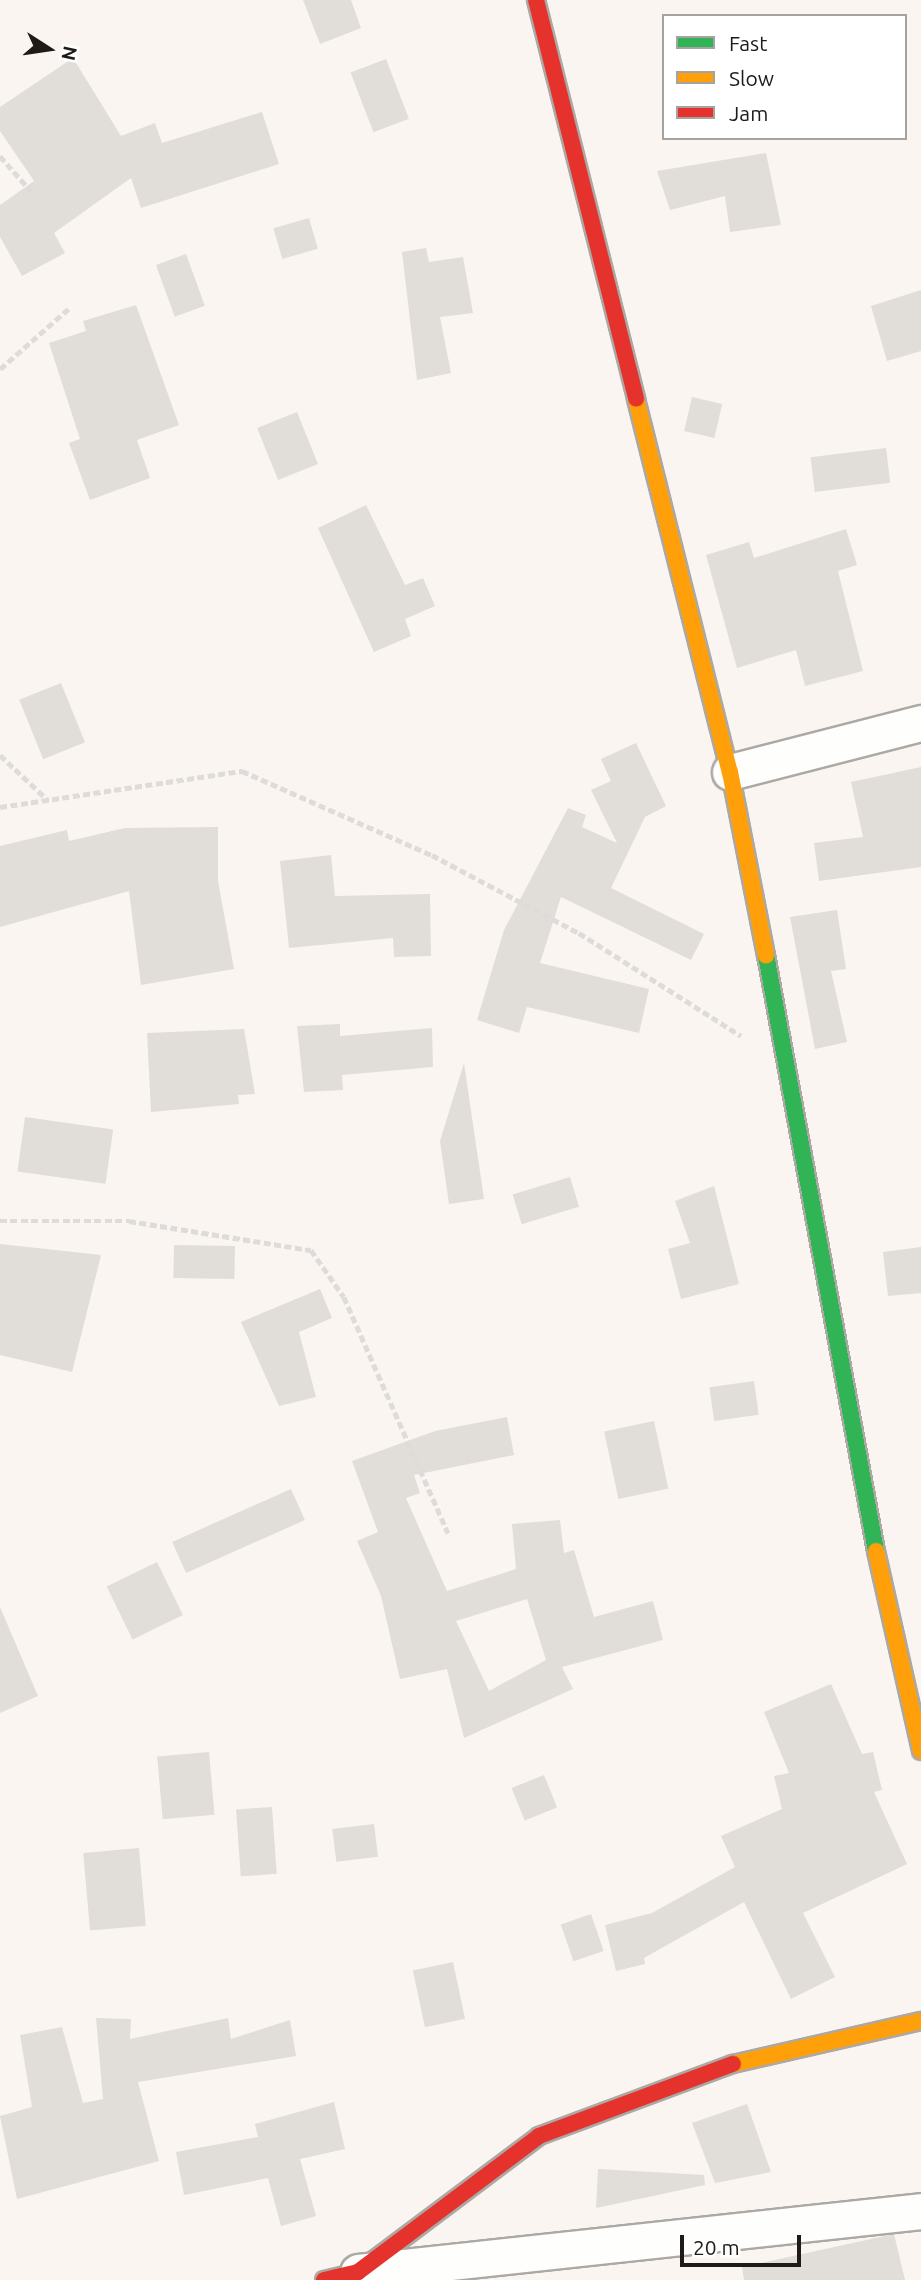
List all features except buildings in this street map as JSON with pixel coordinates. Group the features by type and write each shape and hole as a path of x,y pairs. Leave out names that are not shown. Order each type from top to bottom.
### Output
{"street":[{"path":"536,0 730,772 789,1066 880,1577 921,1751"},
{"path":"730,772 921,723"},
{"path":"358,2272 538,2136 752,2057 921,2021"},
{"path":"324,2280 358,2272 921,2211"}],"path":[{"path":"0,156 32,192"},
{"path":"0,369 68,309"},
{"path":"0,755 48,800"},
{"path":"0,807 242,771 445,861 579,933 789,1066"},
{"path":"0,1221 130,1221 312,1250 344,1297 448,1533"}],"traffic: fast":[{"path":"766,955 876,1551"}],"traffic: slow":[{"path":"636,399 730,772 766,955"},
{"path":"876,1551 921,1751"},
{"path":"733,2064 921,2021"}],"traffic: jam":[{"path":"536,0 636,399"},
{"path":"324,2280 358,2272 539,2136 733,2064"}]}
